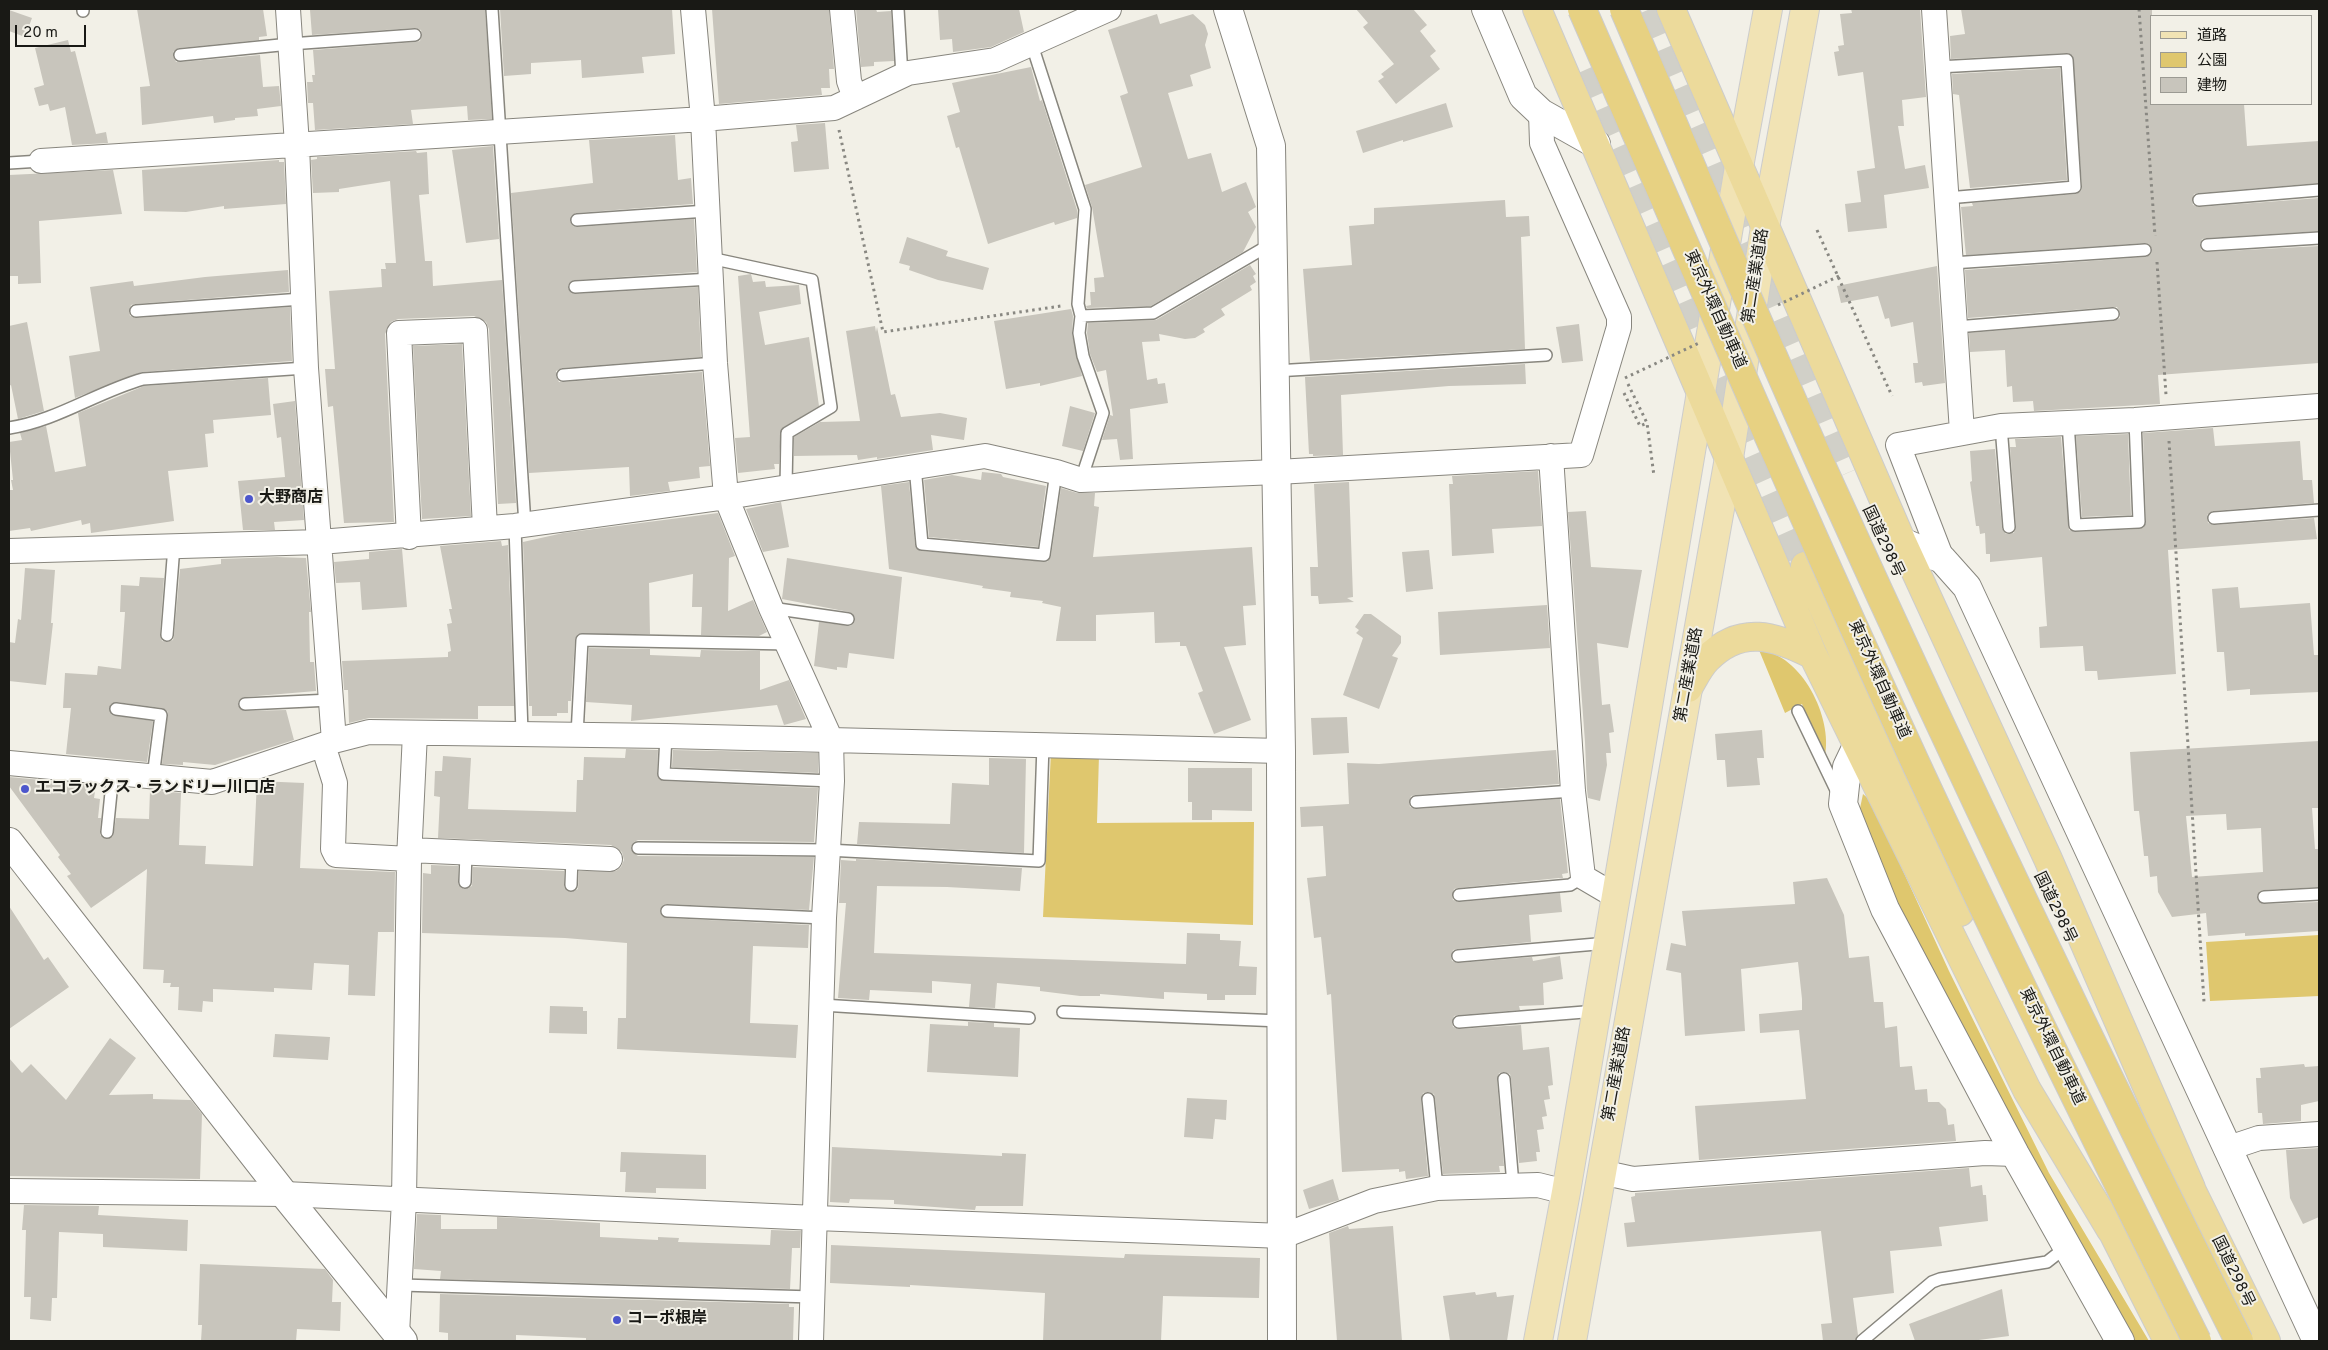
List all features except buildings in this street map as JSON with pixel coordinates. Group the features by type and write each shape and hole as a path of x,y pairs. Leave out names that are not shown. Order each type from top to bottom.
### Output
{"highway":[{"path":"1537,9 1596,144 1701,396 1814,655 2027,1090 2111,1230"},
{"path":"1558,9 1585,70"},
{"name":"東京外環自動車道","path":"1582,9 1792,490 1914,758 2061,1070 2197,1341"},
{"path":"1624,9 1830,486 1951,748 2096,1054 2239,1341"},
{"path":"1671,9 1902,542 2048,859 2191,1188"},
{"name":"国道298号","path":"1850,472 1968,730 2266,1341"},
{"path":"1806,566 1894,768 2037,1080 2168,1341"},
{"path":"1688,688 1706,660 1719,647 1739,638 1761,635 1777,639 1814,655"}],"main road":[{"name":"第二産業道路","path":"1538,1341 1617,897 1738,167 1768,9"},
{"name":"第二産業道路","path":"1572,1341 1729,458 1765,227 1805,9"}],"street":[{"path":"288,9 298,145 302,299 306,368 331,700 328,743 335,783 333,850 336,855 466,853 610,859"},
{"path":"693,9 703,119 714,363 726,497 771,608 789,644 830,740 832,781 824,918 811,1341"},
{"path":"842,9 849,81 855,98"},
{"path":"41,161 703,119 834,108 902,76 996,60 1110,9"},
{"path":"1228,9 1271,146 1281,751 1282,1341"},
{"path":"1486,9 1523,96 1541,113 1596,144"},
{"path":"1934,9 1962,432"},
{"path":"9,551 320,542 520,526 726,497 984,456 1056,472 1081,480 1277,472 1581,455 1619,327 1619,317 1542,143 1541,113"},
{"path":"409,536 399,333 475,330 485,528"},
{"path":"2317,1341 2226,1149 1967,587 1942,559 1898,445 2001,426 2135,420 2319,406"},
{"path":"1551,456 1573,791 1583,877 1617,897"},
{"path":"1902,542 1942,559"},
{"path":"9,763 212,782 328,743 369,732 666,736 1281,751"},
{"path":"399,1339 404,1200 409,854 415,733"},
{"path":"1858,744 1846,767 1843,804 1886,908 2015,1154 2120,1341"},
{"path":"9,842 399,1339"},
{"path":"2226,1149 2259,1138 2319,1134"},
{"path":"1601,1172 1633,1179 1985,1153 2015,1154"},
{"path":"9,1192 284,1194 816,1218 1283,1236 1374,1201 1437,1188 1538,1185 1566,1192"}],"lane":[{"path":"492,9 520,526 522,734"},
{"path":"898,9 902,76"},
{"path":"180,54 415,35"},
{"path":"1032,45 1086,209 1078,304 1081,316 1079,333 1083,356 1103,414 1081,480"},
{"path":"1938,67 2067,60 2068,69 2075,187 1947,198"},
{"path":"9,163 41,161"},
{"path":"2199,200 2319,190"},
{"path":"577,220 707,212"},
{"path":"2207,244 2319,238"},
{"path":"1081,316 1153,313 1273,243"},
{"path":"1952,263 2145,250"},
{"path":"575,287 710,268 812,280 831,407 787,433 786,487"},
{"path":"136,311 302,299"},
{"path":"1956,327 2113,314"},
{"path":"1275,371 1546,355"},
{"path":"562,375 714,363"},
{"path":"9,428 32,424 123,384 143,379 306,368"},
{"path":"2068,423 2075,525 2139,522 2135,420"},
{"path":"2001,426 2009,527"},
{"path":"914,466 922,544 1044,555 1056,472"},
{"path":"2214,518 2319,510"},
{"path":"167,635 174,546"},
{"path":"771,608 848,619"},
{"path":"577,735 582,640 789,644"},
{"path":"245,704 331,700"},
{"path":"116,709 161,715 153,777"},
{"path":"1798,711 1843,804"},
{"path":"666,736 664,774 832,781"},
{"path":"638,848 827,850 1038,861 1043,745"},
{"path":"107,832 113,773"},
{"path":"1416,802 1573,791"},
{"path":"465,882 466,853"},
{"path":"570,885 572,857"},
{"path":"1459,895 1570,885 1583,877"},
{"path":"2264,897 2319,894"},
{"path":"667,911 824,918"},
{"path":"1458,956 1609,943"},
{"path":"822,1005 1029,1018"},
{"path":"1459,1022 1597,1011"},
{"path":"1063,1012 1282,1021"},
{"path":"1504,1079 1513,1185"},
{"path":"1428,1099 1437,1188"},
{"path":"1862,1341 1932,1282 1940,1279 2047,1262 2066,1247"},
{"path":"401,1285 813,1297"}],"path":[{"path":"2139,9 2155,240"},
{"path":"834,108 883,332 1078,304"},
{"path":"1817,230 1892,396"},
{"path":"2156,259 2204,1002"},
{"path":"1625,378 1647,423 1654,476"},
{"path":"1622,389 1640,426 1647,423"}],"green space":[{"path":"1759,650 1775,654 1789,663 1801,675 1811,690 1824,724 1825,756 1802,704 1785,713"},
{"path":"1051,752 1099,755 1097,823 1254,822 1253,925 1043,917"},
{"path":"1863,794 1871,801 1949,971 2049,1173 2149,1341 2131,1341 1918,950 1877,862 1859,813"},
{"path":"2319,935 2319,996 2210,1001 2206,942"}],"tunnel":[{"path":"1650,9 1850,472"},
{"path":"1585,70 1805,566"}],"place":[{"name":"大野商店","path":"249,499"},
{"name":"エコラックス・ランドリー川口店","path":"25,789"},
{"name":"コーポ根岸","path":"617,1320"}]}
